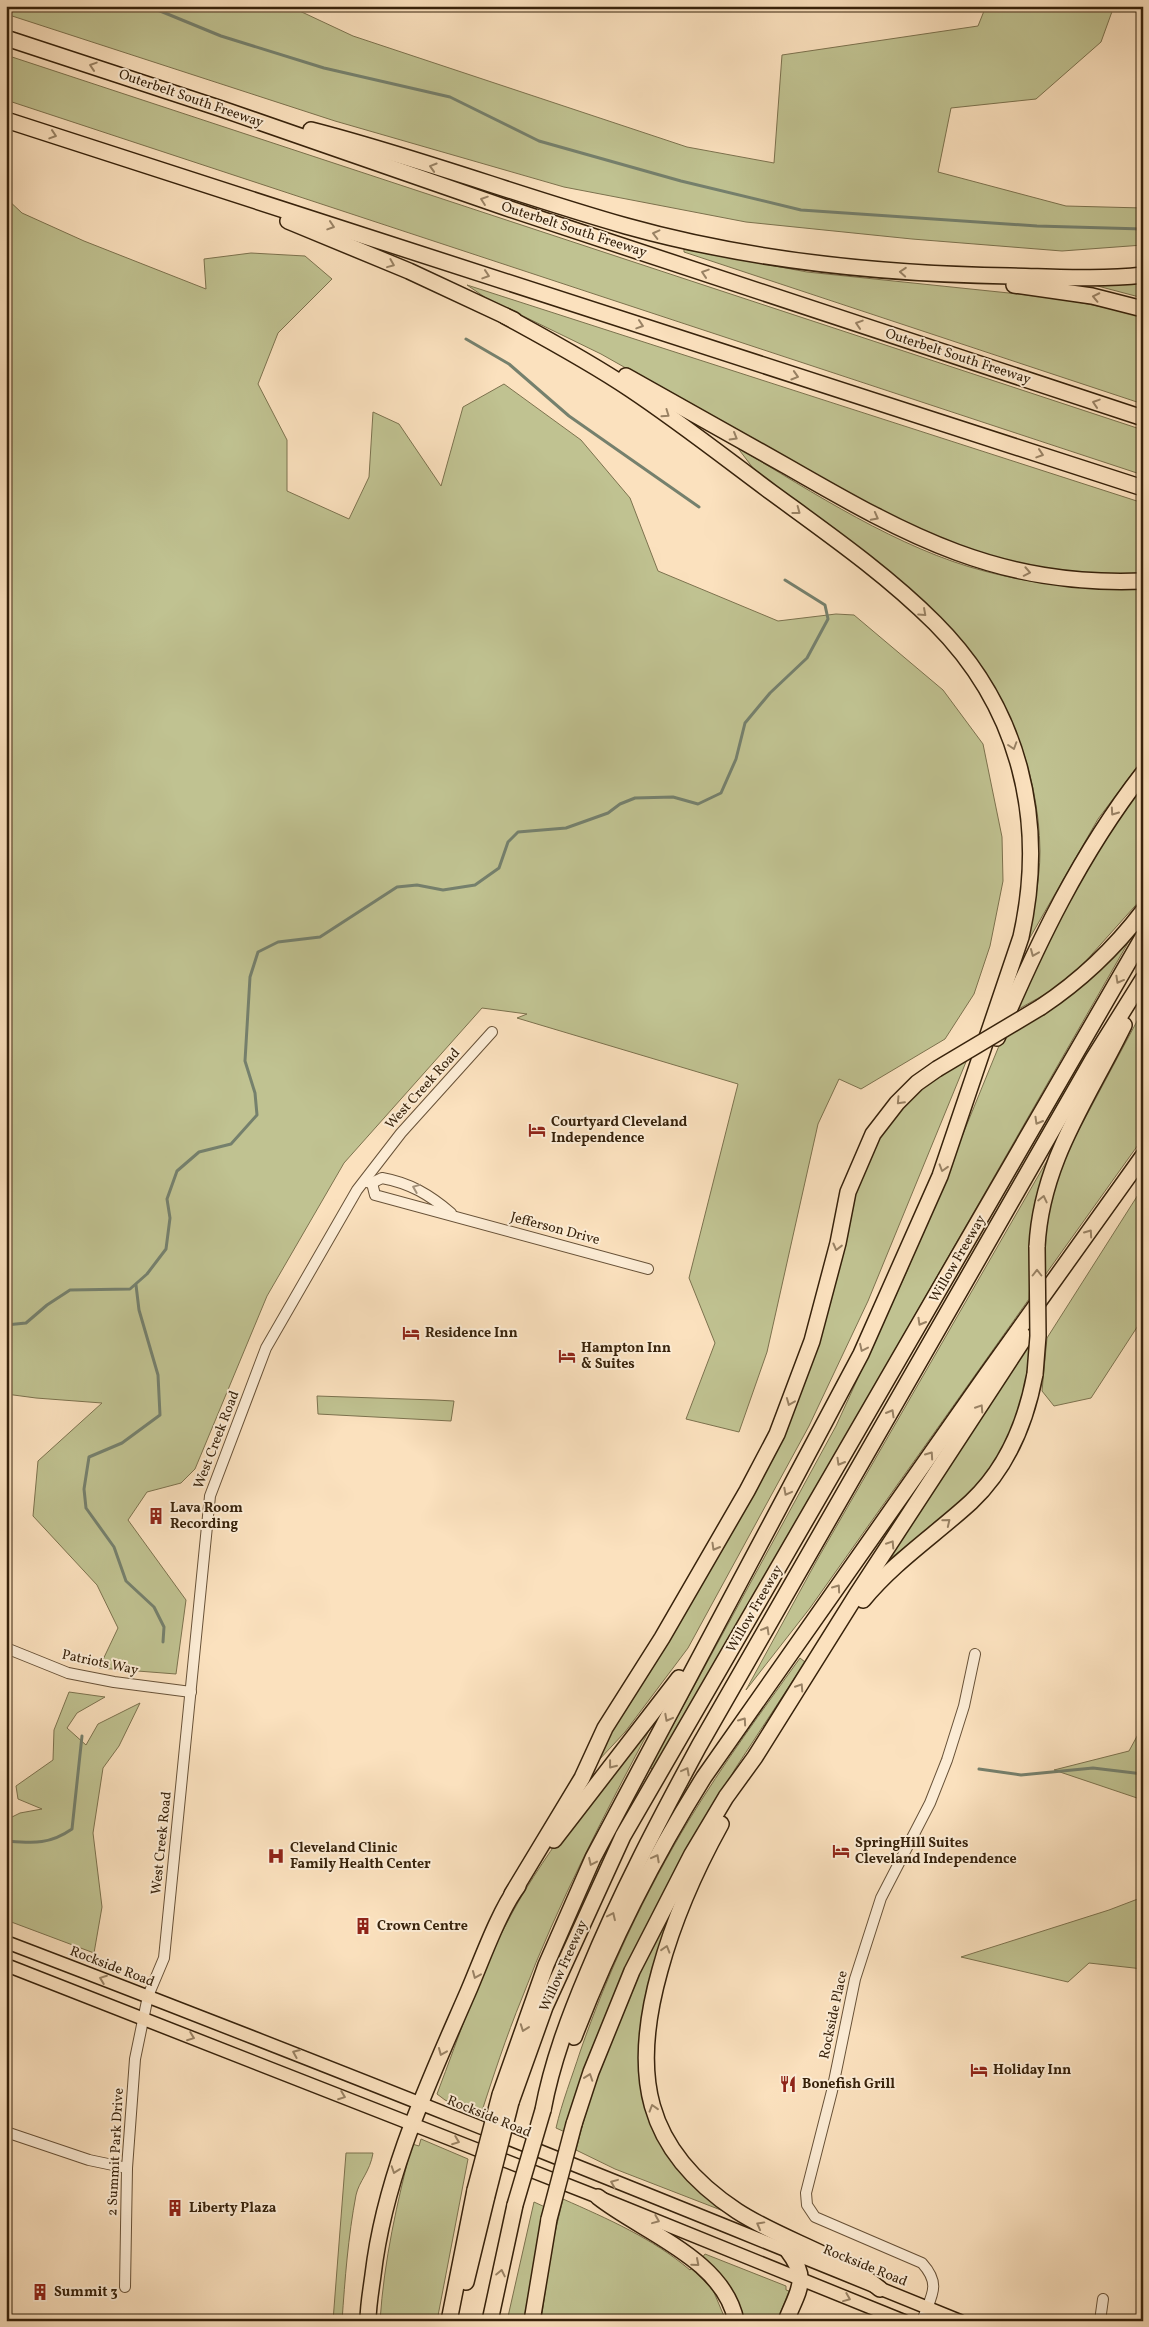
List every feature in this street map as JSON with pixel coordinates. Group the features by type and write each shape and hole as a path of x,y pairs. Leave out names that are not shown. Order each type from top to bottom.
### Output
{"highway":[{"name":"Outerbelt South Freeway","path":"6,38 222,109 504,207 1143,418"},
{"path":"222,109 326,134 626,226 744,253 827,266 951,275 1111,278 1143,275"},
{"path":"6,120 1143,488"},
{"path":"184,179 409,271 505,316 623,374 862,510 926,542 989,564 1052,577 1081,580 1143,581"},
{"path":"951,275 1084,294 1143,309"},
{"path":"505,316 564,348 630,389 860,559 935,623 959,650 998,708 1018,762 1030,818 1032,868 1028,905 1012,966 957,1121 940,1176 861,1354 593,1858 546,1964 505,2098"},
{"path":"957,1121 980,1077 1037,946 1057,905 1083,859 1143,773"},
{"path":"368,2321 376,2249 390,2185 419,2105 512,1894 582,1778 605,1728 662,1638 747,1491 777,1434 812,1341 838,1243 848,1192 873,1134 898,1103 917,1084 937,1069 1041,1007 1077,982 1097,964 1143,911"},
{"name":"Willow Freeway","path":"459,2321 481,2193 505,2098 623,1836 1143,937"},
{"path":"828,1644 879,1582 972,1501 985,1487 1004,1462 1014,1442 1031,1398 1035,1374 1038,1336 1037,1247 1040,1212 1054,1162 1108,1057 1143,980"},
{"name":"Willow Freeway","path":"490,2321 515,2205 543,2110 553,2065 577,1998 628,1883 699,1746 1093,1059 1143,980"},
{"path":"543,2110 560,2076 612,1944 646,1876 682,1811 739,1726 1143,1156"},
{"path":"532,2321 548,2219 574,2124 613,2014 652,1930 710,1823 755,1758 828,1644 857,1594 1042,1311 1061,1273"},
{"path":"512,1894 673,1688 731,1597"},
{"path":"755,1758 697,1869 665,1950 646,2034 645,2075 649,2096 662,2133 692,2174 713,2194 761,2226 856,2270 880,2288"},
{"path":"449,2321 481,2193"},
{"path":"598,2197 618,2213 675,2246 712,2277 726,2295 736,2321"},
{"path":"786,2321 802,2280 801,2269 788,2251"}],"main road":[{"name":"Rockside Road","path":"6,1942 276,2045 419,2105 960,2321"},
{"path":"6,1965 598,2197 904,2321"}],"street":[{"name":"West Creek Road","path":"145,2019 148,1996 164,1958 210,1496 266,1348 357,1190 368,1182 401,1133 492,1032"},
{"name":"Jefferson Drive","path":"454,1216 425,1192 415,1188 382,1178 368,1182 376,1195 648,1269"},
{"name":"Patriots Way","path":"6,1648 68,1673 114,1682 191,1692"},
{"name":"Rockside Place","path":"922,2321 934,2288 932,2274 922,2263 815,2217 807,2205 806,2193 832,2092 855,1979 882,1898 930,1803 946,1760 964,1706 975,1654"},
{"name":"2 Summit Park Drive","path":"124,2287 127,2168 136,2059 145,2019"},
{"path":"6,2132 89,2160 127,2168"},
{"path":"1100,2321 1103,2299"}],"green space":[{"path":"6,6 289,6 353,36 687,147 774,163 782,55 978,26 986,6 1114,6 1101,42 1036,99 951,108 938,172 1066,206 1143,208 1143,245 1062,251 912,239 746,222 564,187 335,121 6,14"},
{"path":"6,55 1143,430 1143,475 6,100"},
{"path":"6,198 22,213 84,241 206,289 204,259 251,253 305,256 332,279 278,333 258,384 287,440 287,491 349,519 369,477 373,412 399,424 441,486 463,407 504,384 581,440 630,498 658,571 778,621 836,614 854,615 943,690 983,744 1002,837 1003,881 990,946 974,994 945,1039 861,1089 839,1079 818,1124 767,1352 739,1432 686,1419 715,1343 689,1278 738,1084 517,1018 527,1014 482,1008 344,1163 267,1296 195,1469 181,1483 147,1492 128,1520 186,1600 176,1674 99,1668 118,1628 97,1585 33,1516 38,1461 102,1403 6,1394"},
{"path":"684,249 807,272 1057,298 1123,311 1143,317 1143,404 684,252"},
{"path":"1143,280 1143,298 1090,284"},
{"path":"467,285 1143,503 1143,576 1085,575 1001,562 920,534 601,354 486,298"},
{"path":"737,447 857,518 920,549 952,561 1004,576 1043,583 1103,589 1143,589 1143,759 1098,819 1028,941 1039,874 1038,820 1026,760 1002,703 987,676 969,651 931,610 872,561 753,468"},
{"path":"1143,781 1143,897 1067,982 1015,1011 1082,870"},
{"path":"1126,938 1129,941 654,1771 650,1767 836,1426 907,1271 1003,1036"},
{"path":"1143,1010 1143,1138 1043,1278 1044,1220 1067,1152"},
{"path":"968,1057 868,1301 809,1426 688,1648 625,1732 598,1761 593,1761 769,1461 859,1178 883,1130 922,1087"},
{"path":"1056,1145 1043,1176 1033,1220 1029,1299 810,1608 746,1690 817,1560"},
{"path":"1143,1187 1143,1318 1091,1398 1054,1406 1042,1391 1047,1338"},
{"path":"1030,1342 1022,1403 1012,1433 999,1460 976,1489 948,1515 888,1560"},
{"path":"317,1396 454,1401 451,1421 318,1414"},
{"path":"800,1658 805,1662 735,1769 721,1794 565,2132 556,2128 580,2052 615,1962 657,1876 702,1799"},
{"path":"69,1692 105,1697 77,1713 67,1728 86,1745 98,1724 140,1703 119,1746 103,1768 93,1833 102,1907 94,1953 6,1920 6,1820 20,1813 42,1809 18,1799 16,1786 53,1760 54,1730"},
{"path":"653,1723 600,1825 551,1928 511,2027 480,2117 445,2100 437,2094 480,1980 511,1915 559,1839 614,1768"},
{"path":"1142,1727 1143,1800 1054,1770 1129,1751"},
{"path":"1143,1897 1143,1969 1089,1963 1068,1982 961,1957 1109,1910"},
{"path":"672,1905 674,1911 664,1938 645,2105 726,2212 615,2169 576,2150 594,2087 617,2024 643,1964"},
{"path":"421,2139 468,2159 437,2321 380,2321 388,2254 401,2188 412,2144 419,2146"},
{"path":"346,2153 373,2153 356,2195 353,2211 342,2321 333,2321"},
{"path":"563,2199 629,2230 660,2248 690,2270 692,2268 713,2290 726,2321 541,2321 551,2249"},
{"path":"534,2202 545,2207 530,2286 526,2321 507,2321"},
{"path":"705,2254 786,2286 786,2290 789,2291 777,2321 741,2321 701,2259"}],"waterway":[{"path":"148,6 221,36 324,68 450,97 539,141 681,181 801,210 1037,226 1143,229"},
{"path":"466,339 509,364 569,416 699,507"},
{"path":"6,1325 26,1323 47,1305 70,1290 130,1289 147,1274 166,1249 170,1218 167,1199 177,1171 199,1152 231,1144 257,1115 255,1093 245,1061 250,977 258,952 278,942 320,937 397,887 417,885 443,890 475,885 499,868 508,842 518,832 566,828 608,813 620,804 635,798 673,797 698,804 721,793 736,759 745,723 770,693 807,658 828,619 825,605 785,580"},
{"path":"136,1285 139,1310 158,1375 160,1415 122,1443 89,1457 84,1489 86,1508 114,1547 126,1581 154,1607 164,1627 163,1642"},
{"path":"6,1841 40,1842 56,1838 72,1829 82,1736"},
{"path":"979,1769 1021,1775 1093,1768 1143,1774"}],"place":[{"name":"Courtyard Cleveland Independence","path":"537,1130"},
{"name":"Residence Inn","path":"411,1333"},
{"name":"Hampton Inn & Suites","path":"567,1356"},
{"name":"Lava Room Recording","path":"156,1516"},
{"name":"SpringHill Suites Cleveland Independence","path":"841,1851"},
{"name":"Cleveland Clinic Family Health Center","path":"276,1856"},
{"name":"Crown Centre","path":"363,1926"},
{"name":"Holiday Inn","path":"979,2070"},
{"name":"Bonefish Grill","path":"788,2084"},
{"name":"Liberty Plaza","path":"175,2208"},
{"name":"Summit 3","path":"40,2292"}]}
